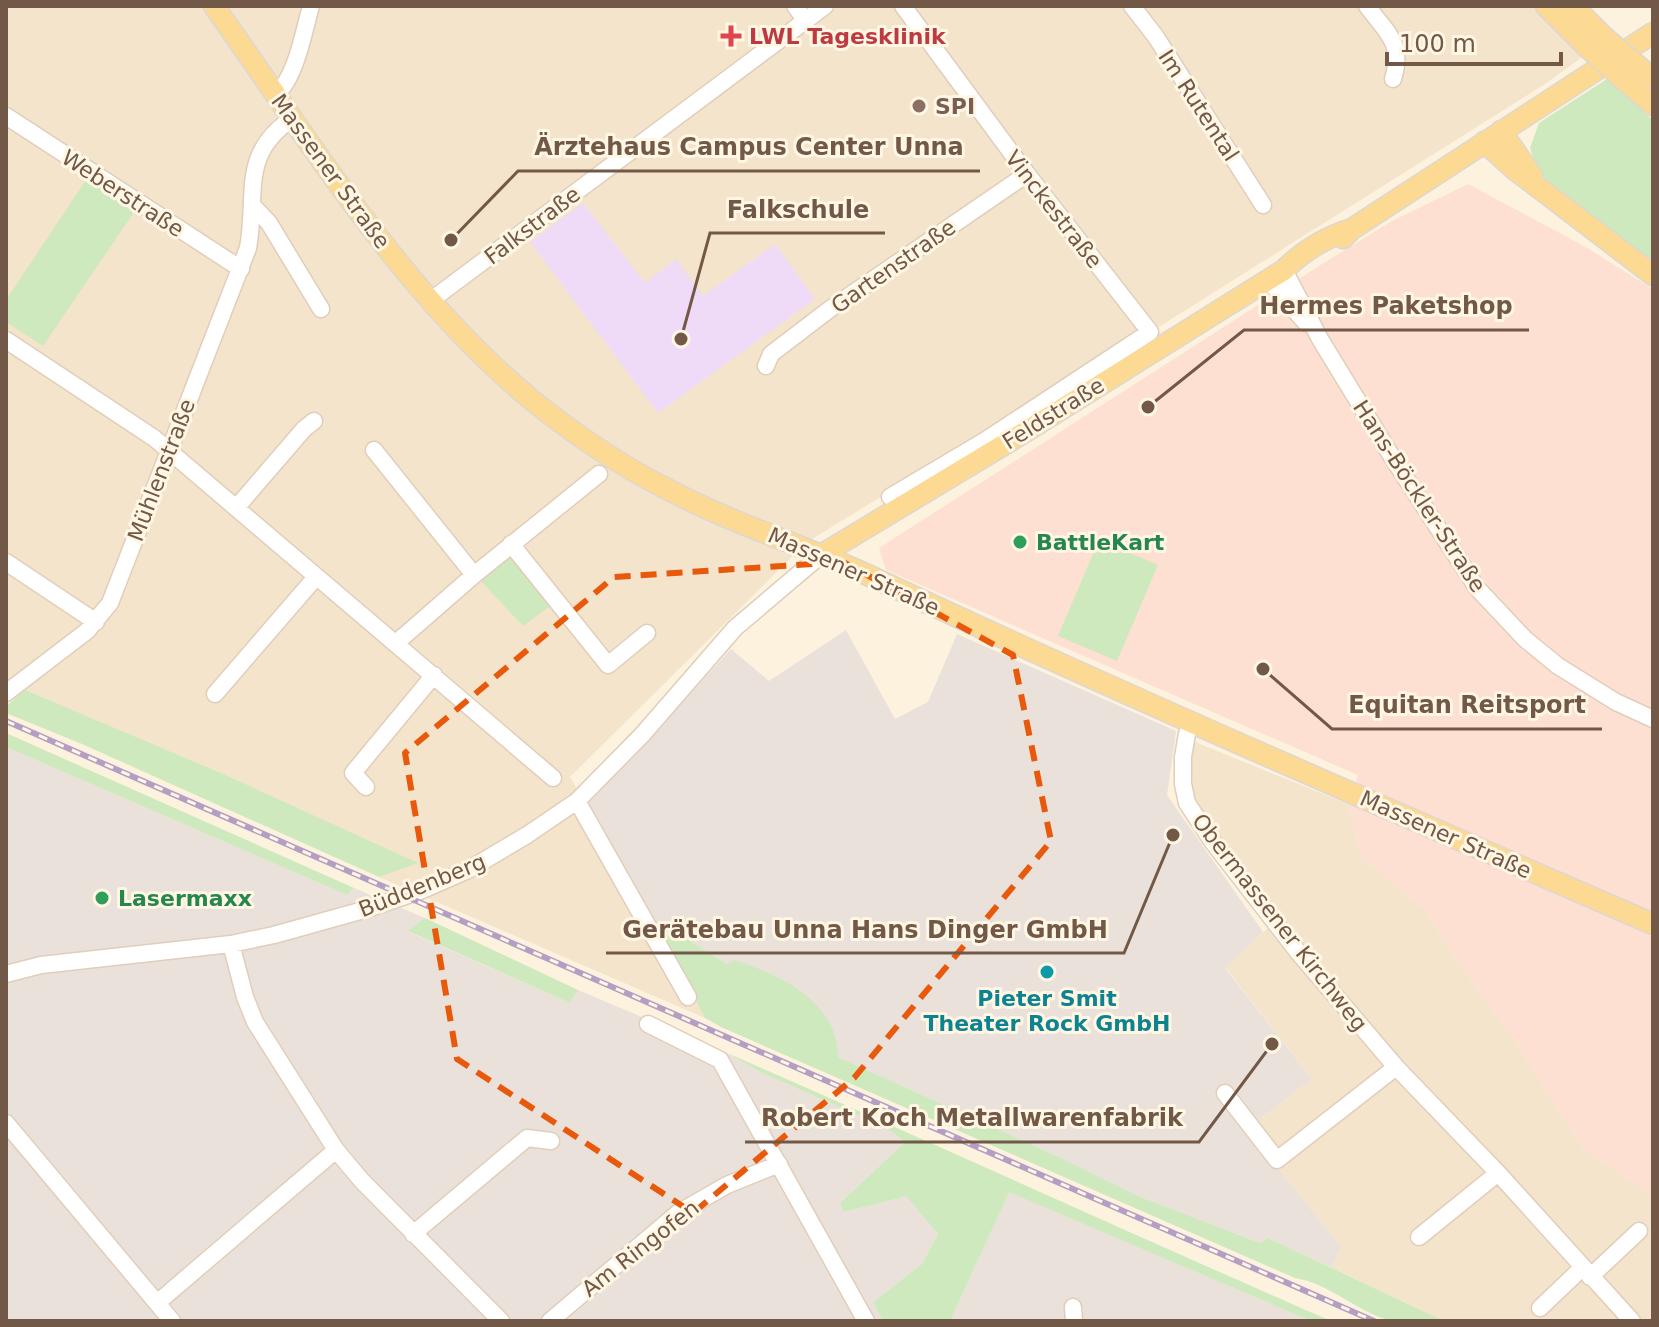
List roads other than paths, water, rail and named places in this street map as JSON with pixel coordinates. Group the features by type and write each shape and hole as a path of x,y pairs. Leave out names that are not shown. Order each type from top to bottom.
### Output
{"main road":[{"name":"Massener Straße","path":"214,6 366,223 430,301 526,395 616,460 668,490 1653,924"},
{"path":"1546,6 1639,76 1653,105"},
{"path":"1573,6 1596,42"},
{"name":"Feldstraße","path":"821,555 1276,275 1324,240 1352,229 1653,33"},
{"path":"1525,164 1522,132 1528,113"},
{"path":"1492,136 1525,164 1541,189"},
{"path":"1492,136 1495,154 1653,275"}],"street":[{"path":"276,94 287,83 311,6"},
{"path":"795,6 806,21"},
{"name":"Falkstraße","path":"430,301 825,6"},
{"name":"Vinckestraße","path":"903,6 1027,174 1150,332"},
{"name":"Im Rutental","path":"1132,6 1156,37 1263,205"},
{"path":"1367,6 1397,45 1398,63 1393,79"},
{"name":"Weberstraße","path":"6,116 241,269"},
{"name":"Mühlenstraße","path":"6,693 96,622 116,591 248,248 256,158 271,135 293,118"},
{"name":"Gartenstraße","path":"766,366 771,354 830,309 1027,174"},
{"path":"253,206 269,223 321,309"},
{"name":"Hans-Böckler-Straße","path":"1276,275 1320,339 1477,588 1525,639 1558,666 1603,694 1653,719"},
{"name":"Feldstraße","path":"890,497 986,440 1150,332"},
{"path":"6,340 154,438 553,778"},
{"path":"236,508 314,421"},
{"path":"374,450 474,575"},
{"path":"396,643 511,544 599,474"},
{"path":"511,544 608,665 647,633"},
{"name":"Büddenberg","path":"6,974 41,965 231,944 339,918 420,891 496,855 577,801 642,735 735,628 821,555"},
{"path":"6,562 96,622"},
{"path":"215,694 316,577"},
{"path":"366,787 353,773 434,675"},
{"name":"Obermassener Kirchweg","path":"1192,721 1183,757 1183,784 1187,803 1196,819 1298,952 1396,1067 1498,1173 1632,1321"},
{"path":"577,801 688,997"},
{"path":"231,944 255,1022 336,1150 413,1234 501,1321"},
{"path":"648,1024 720,1060 866,1321"},
{"path":"1225,1093 1277,1160 1396,1067"},
{"path":"6,1123 172,1321"},
{"path":"413,1234 527,1138 551,1141"},
{"path":"157,1303 336,1150"},
{"name":"Am Ringofen","path":"550,1321 678,1213 727,1185 779,1164"},
{"path":"1419,1237 1498,1173"},
{"path":"1540,1308 1639,1231"}],"railway":[{"path":"6,721 1374,1321"}],"place":[{"name":"LWL Tagesklinik","path":"731,36"},
{"name":"SPI","path":"919,106"},
{"name":"Ärztehaus Campus Center Unna","path":"451,240"},
{"name":"Falkschule","path":"681,339"},
{"name":"Hermes Paketshop","path":"1148,407"},
{"name":"BattleKart","path":"1020,542"},
{"name":"Equitan Reitsport","path":"1263,669"},
{"name":"Gerätebau Unna Hans Dinger GmbH","path":"1173,835"},
{"name":"Lasermaxx","path":"102,898"},
{"name":"Pieter Smit Theater Rock GmbH","path":"1047,972"},
{"name":"Robert Koch Metallwarenfabrik","path":"1272,1044"}]}
